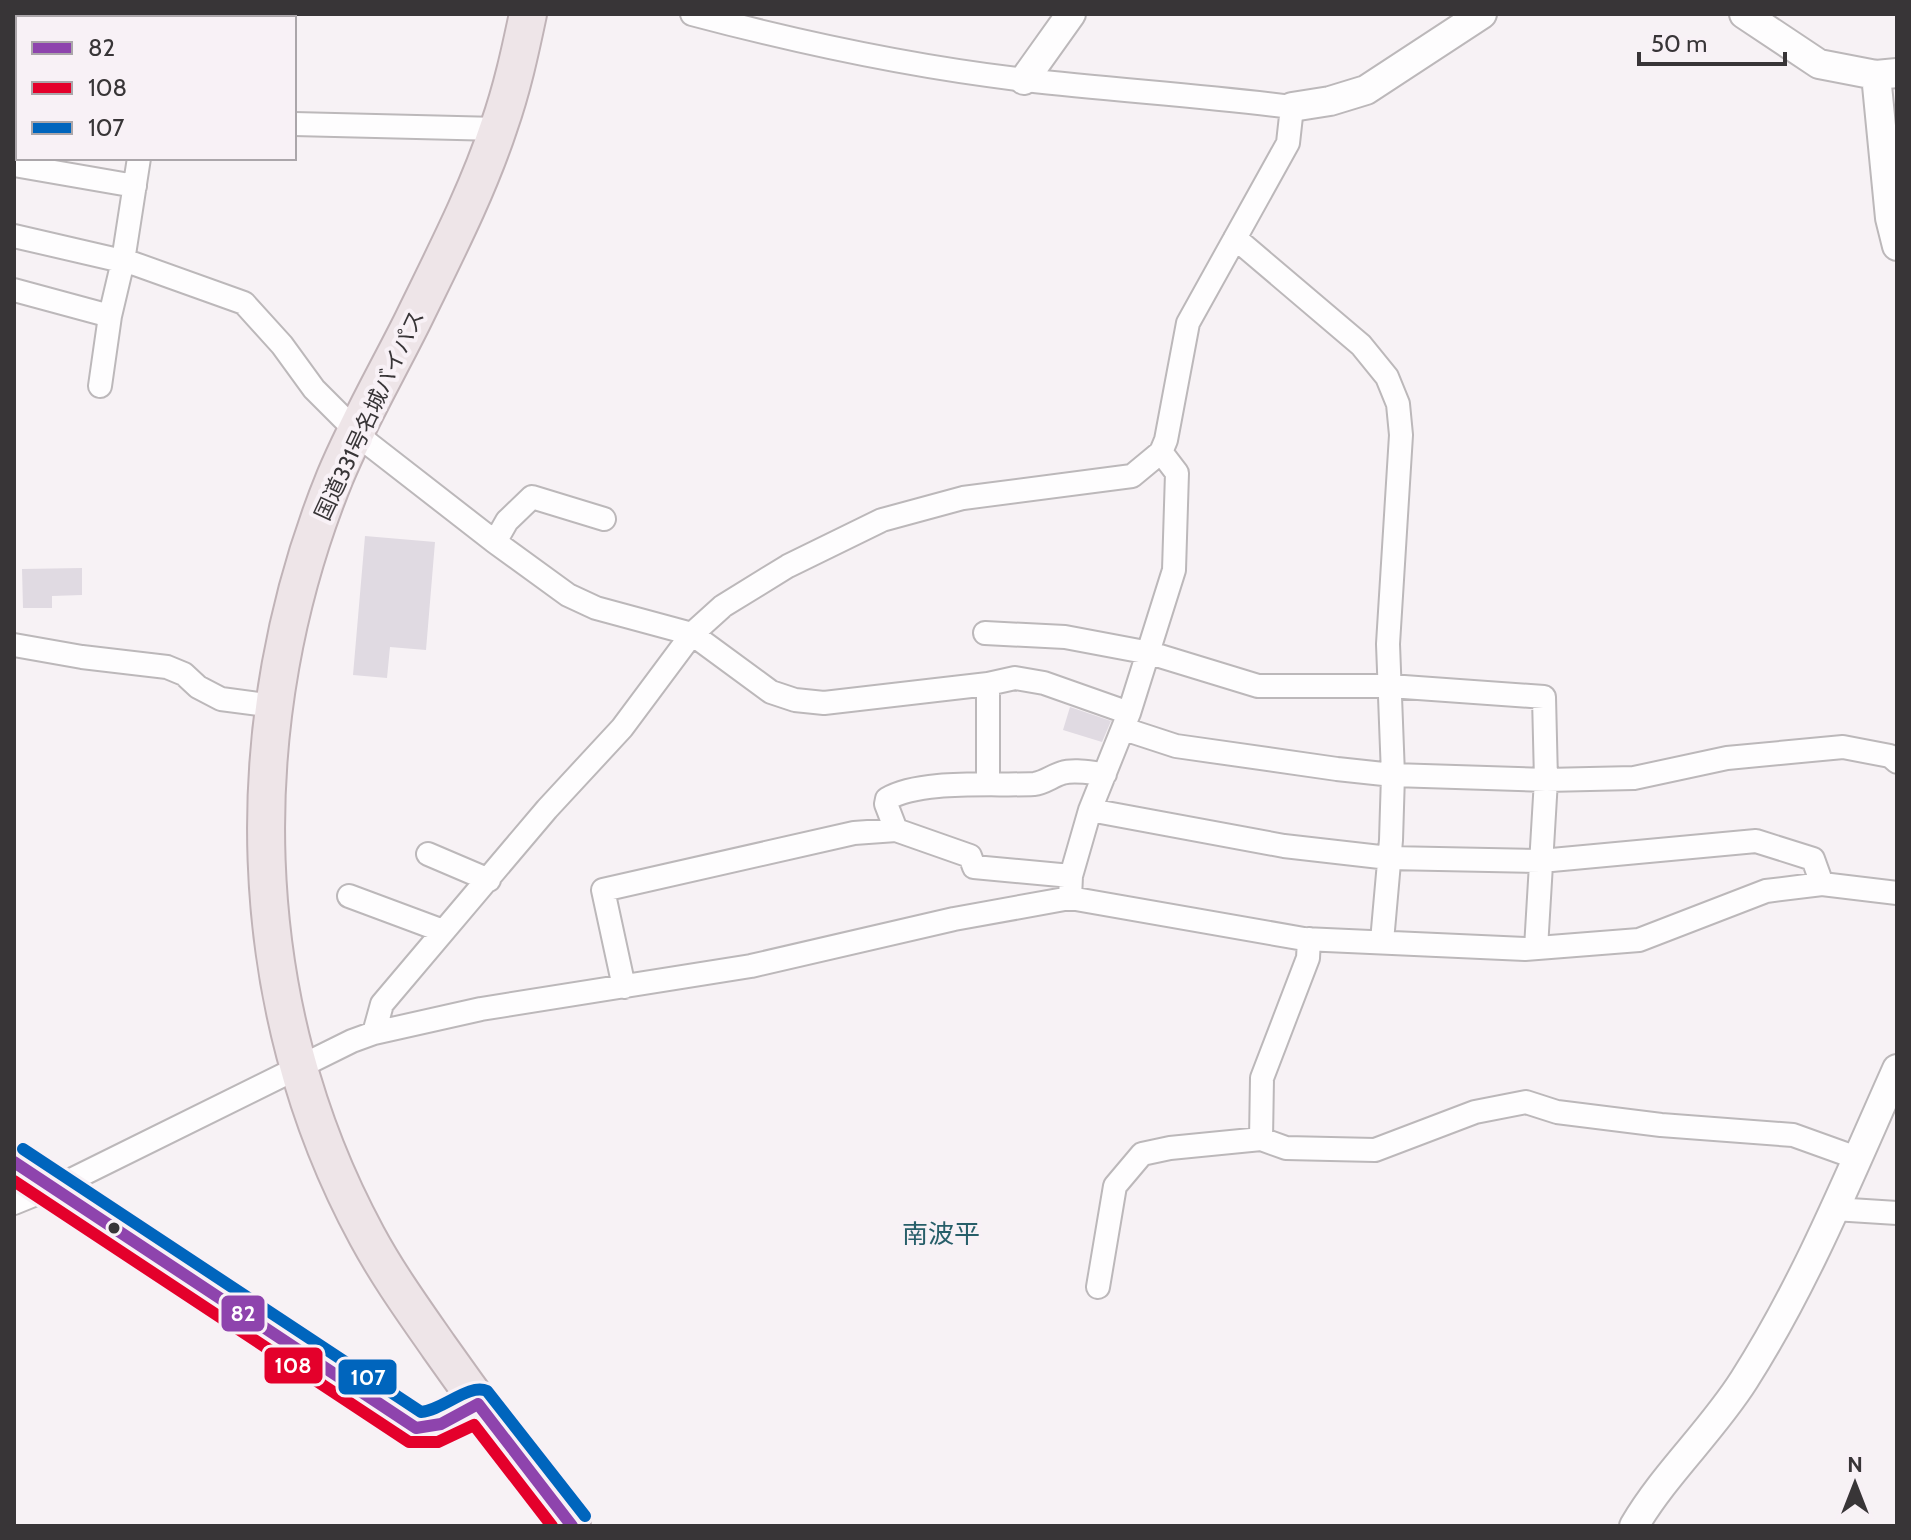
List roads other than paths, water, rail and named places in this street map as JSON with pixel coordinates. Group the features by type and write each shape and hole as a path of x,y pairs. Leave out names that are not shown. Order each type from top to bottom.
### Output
{"highway":[{"name":"国道331号名城バイパス","path":"528,14 498,129 457,227 356,431 321,513 298,587 273,706 266,815 269,901 278,975 298,1068 330,1158 367,1235 478,1404 572,1526"}],"street":[{"path":"692,14 803,41 932,67 1024,80 1292,107 1330,101 1366,90 1482,14"},
{"path":"1024,80 1071,14"},
{"path":"1744,14 1819,64 1886,74 1890,218 1897,246"},
{"path":"374,1033 382,1004 547,809 622,728 692,634 723,606 775,574 882,520 963,498 1132,476 1161,452 1183,359 1188,323 1288,143 1292,107"},
{"path":"296,124 498,129"},
{"path":"100,386 139,160"},
{"path":"14,165 135,186"},
{"path":"14,236 123,261 244,303 282,345 314,389 369,444 568,595 596,608 692,634 771,692 795,700 824,703 988,684 1015,678 1044,683 1176,746 1393,775 1546,780 1634,778 1727,758 1843,747 1890,756 1897,762"},
{"path":"1235,238 1361,345 1387,377 1398,404 1401,435 1388,644 1393,775 1382,941"},
{"path":"14,290 110,316"},
{"path":"1071,887 1090,810 1127,721 1174,570 1177,473 1161,452"},
{"path":"495,542 507,521 532,497 604,519"},
{"path":"985,633 1065,637 1150,653 1258,686 1390,686 1544,697 1546,780 1536,948"},
{"path":"14,645 167,667 184,674 198,687 221,699 273,706"},
{"path":"988,684 988,784"},
{"path":"896,830 886,804 887,799 896,794 988,784 1038,784 1065,772 1105,774"},
{"path":"1090,810 1284,846 1389,858 1541,861 1756,841 1813,859 1822,884"},
{"path":"624,987 603,890 854,833 896,830 970,856 974,867 1309,939 1536,948 1639,940 1766,891 1822,884 1897,893"},
{"path":"428,854 489,880"},
{"path":"14,1203 73,1179 352,1041 374,1033 481,1009 751,966 954,919 1071,887"},
{"path":"349,896 443,931"},
{"path":"1261,1139 1262,1078 1308,958 1309,939"},
{"path":"1634,1526 1662,1482 1742,1383 1788,1304 1897,1069"},
{"path":"1098,1287 1115,1186 1142,1154 1170,1148 1261,1139 1286,1148 1375,1150 1475,1112 1526,1102 1557,1112 1631,1122 1793,1135 1857,1158"},
{"path":"14,1162 416,1428 432,1429 446,1424 478,1404"},
{"path":"1834,1209 1897,1213"}],"district":[{"name":"南波平","path":"941,1234"}]}
